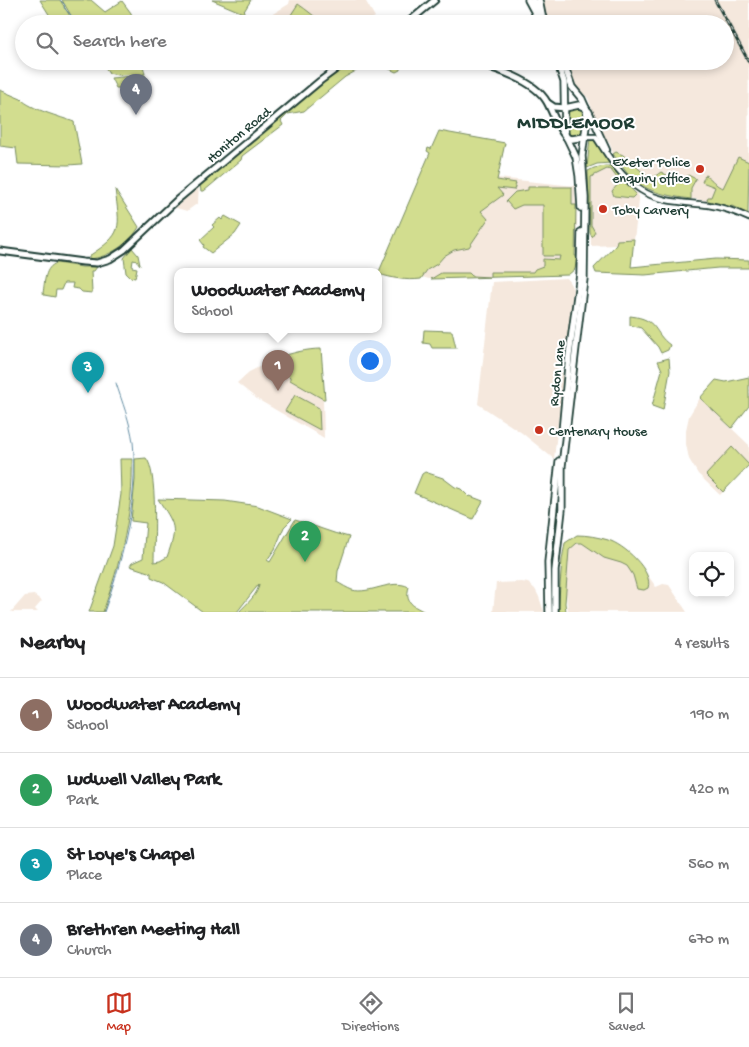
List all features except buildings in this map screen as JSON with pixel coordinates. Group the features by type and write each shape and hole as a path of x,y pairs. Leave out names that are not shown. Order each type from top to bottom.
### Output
{"main road":[{"path":"417,15 435,0"},
{"path":"528,0 536,15"},
{"path":"533,0 542,15"},
{"path":"539,0 542,15"},
{"name":"Honiton Road","path":"0,251 97,263 117,256 177,200 335,70"},
{"path":"498,70 534,88 554,107 565,108 579,105 586,108"},
{"name":"Rydon Lane","path":"549,612 548,557 581,256 582,216 576,157 566,134 564,82 560,70"},
{"path":"566,70 572,87 582,99 586,108"},
{"path":"548,103 563,135 572,139 585,137"},
{"name":"Rydon Lane","path":"555,612 555,571 562,510 562,466 584,279 585,198 582,156 588,119 586,108"}],"street":[{"path":"586,108 589,110 612,160"},
{"path":"585,137 596,137 633,185 650,195 669,201 727,209 749,218"}],"shaded area":[{"path":"290,0 365,0 374,15 271,15 289,4"},
{"path":"543,0 749,0 748,214 709,201 656,192 639,184 627,173 613,154 610,144 602,135 588,98 575,85 569,70 734,70 734,15 546,15"},
{"path":"439,131 505,143 498,178 575,186 577,222 575,269 568,275 429,279 422,277 421,279 410,280 394,279 382,275 381,268 430,153 427,151 428,148 431,149"},
{"path":"608,166 620,180 638,194 639,201 634,239 617,240 616,245 591,246 588,178"},
{"path":"199,185 198,203 187,211 173,207"},
{"path":"567,278 573,289 566,353 558,360 556,367 562,372 563,378 554,459 522,433 478,404 492,282"},
{"path":"277,358 275,363 290,377 290,380 323,399 324,438 257,399 237,383 249,372"},
{"path":"700,398 749,445 749,465 720,495 698,474 689,459 686,430 689,416"},
{"path":"586,535 607,539 626,550 640,564 656,587 663,584 669,585 687,612 568,612 563,563 565,548"},
{"path":"496,583 528,583 535,589 544,612 493,612"},
{"path":"34,595 42,601 35,609 38,612 11,612 25,596"}],"green space":[{"path":"40,0 60,0 69,15 49,15"},
{"path":"62,0 91,0 105,12 122,1 132,15 71,15"},
{"path":"212,0 251,0 243,13"},
{"path":"298,4 313,15 291,15"},
{"path":"107,70 144,70 145,74 117,75 109,73"},
{"path":"339,70 358,70 345,77 304,111 288,114 281,121 283,125 242,156 241,160 204,191 201,191 200,185 276,119"},
{"path":"145,75 150,89 116,88 111,78"},
{"path":"0,90 38,109 74,122 82,164 18,164 16,148 0,146"},
{"path":"581,107 585,117 583,135 571,137 567,126 568,114 571,108"},
{"path":"439,131 505,143 497,180 516,183 514,190 497,188 503,195 481,211 488,219 469,247 454,250 444,256 437,264 427,270 421,279 399,279 382,275 381,268 430,153 427,151 428,148 431,149"},
{"path":"590,138 597,141 611,163 597,164 587,168"},
{"path":"616,152 623,155 647,176 654,177 661,172 682,183 688,175 696,179 691,188 691,199 656,192 641,185 625,171 613,154"},
{"path":"738,157 749,162 748,214 732,206 707,200 708,197 711,197 715,187 702,182 705,175 723,188"},
{"path":"610,166 636,194 632,198 614,196 612,191 620,182 611,170 607,169 591,177 591,225 595,232 592,237 590,233 588,171"},
{"path":"528,187 572,187 572,205 576,205 575,256 577,256 575,269 568,275 431,279 441,273 469,273 472,276 490,277 490,272 533,272 535,269 543,266 543,259 559,260 560,256 543,256 543,205 522,205 513,209 506,201 515,192 528,190"},
{"path":"115,189 139,227 130,239 118,249 104,256 89,259 89,256 109,241 117,229 118,213"},
{"path":"225,216 241,225 235,234 211,253 203,247 204,245 200,240 214,227 212,225 220,218 222,220"},
{"path":"634,239 631,267 716,259 749,260 749,268 718,268 645,275 596,273 594,268 616,245 617,240"},
{"path":"132,248 138,255 140,265 137,261 133,260 132,267 137,268 135,278 130,277 126,273 124,258"},
{"path":"57,263 97,267 94,271 91,271 92,293 72,288 73,283 64,283 61,290 56,290 55,297 44,295 47,271"},
{"path":"630,316 651,323 670,345 668,350 661,353 641,328 630,325"},
{"path":"424,330 452,331 456,348 432,348 430,344 423,343"},
{"path":"321,349 325,399 290,380 290,377 275,363 277,358 288,354"},
{"path":"669,358 670,371 663,410 652,406 662,370 658,361"},
{"path":"749,377 749,406 732,428 700,398 716,380 726,382"},
{"path":"295,395 319,408 320,430 285,411"},
{"path":"732,447 749,465 723,492 706,475"},
{"path":"146,458 150,465 154,491 154,562 167,557 173,539 173,526 158,499 225,501 258,506 292,519 284,527 275,549 267,560 270,562 295,520 349,537 338,571 337,582 352,590 359,591 395,584 409,587 409,600 414,606 425,612 239,612 254,596 259,584 237,612 203,612 163,582 151,577 151,573 130,566 132,563 143,558 146,523 131,521 135,459"},
{"path":"120,459 132,459 131,498 125,537 103,612 89,612 113,546 121,494"},
{"path":"425,472 443,478 461,489 469,497 483,501 473,519 414,493 422,474"},
{"path":"577,535 604,539 629,552 642,566 649,581 648,588 644,590 637,589 633,575 627,566 604,558 582,543 577,543 569,550 566,612 558,612 565,543"}],"waterway":[{"path":"60,0 65,5 64,8 71,15"},
{"path":"104,612 123,550 134,485 132,434 116,383"}],"railway":[{"path":"715,0 723,15"},
{"path":"734,35 749,62"}],"place":[{"name":"Brethren Meeting Hall","path":"136,115"},
{"name":"Exeter Police enquiry office","path":"700,169"},
{"name":"Toby Carvery","path":"603,209"},
{"name":"Woodwater Academy","path":"278,391"},
{"name":"St Loye's Chapel","path":"88,393"},
{"name":"Centenary House","path":"539,430"},
{"name":"Ludwell Valley Park","path":"305,562"}],"district":[{"name":"MIDDLEMOOR","path":"576,121"}]}
